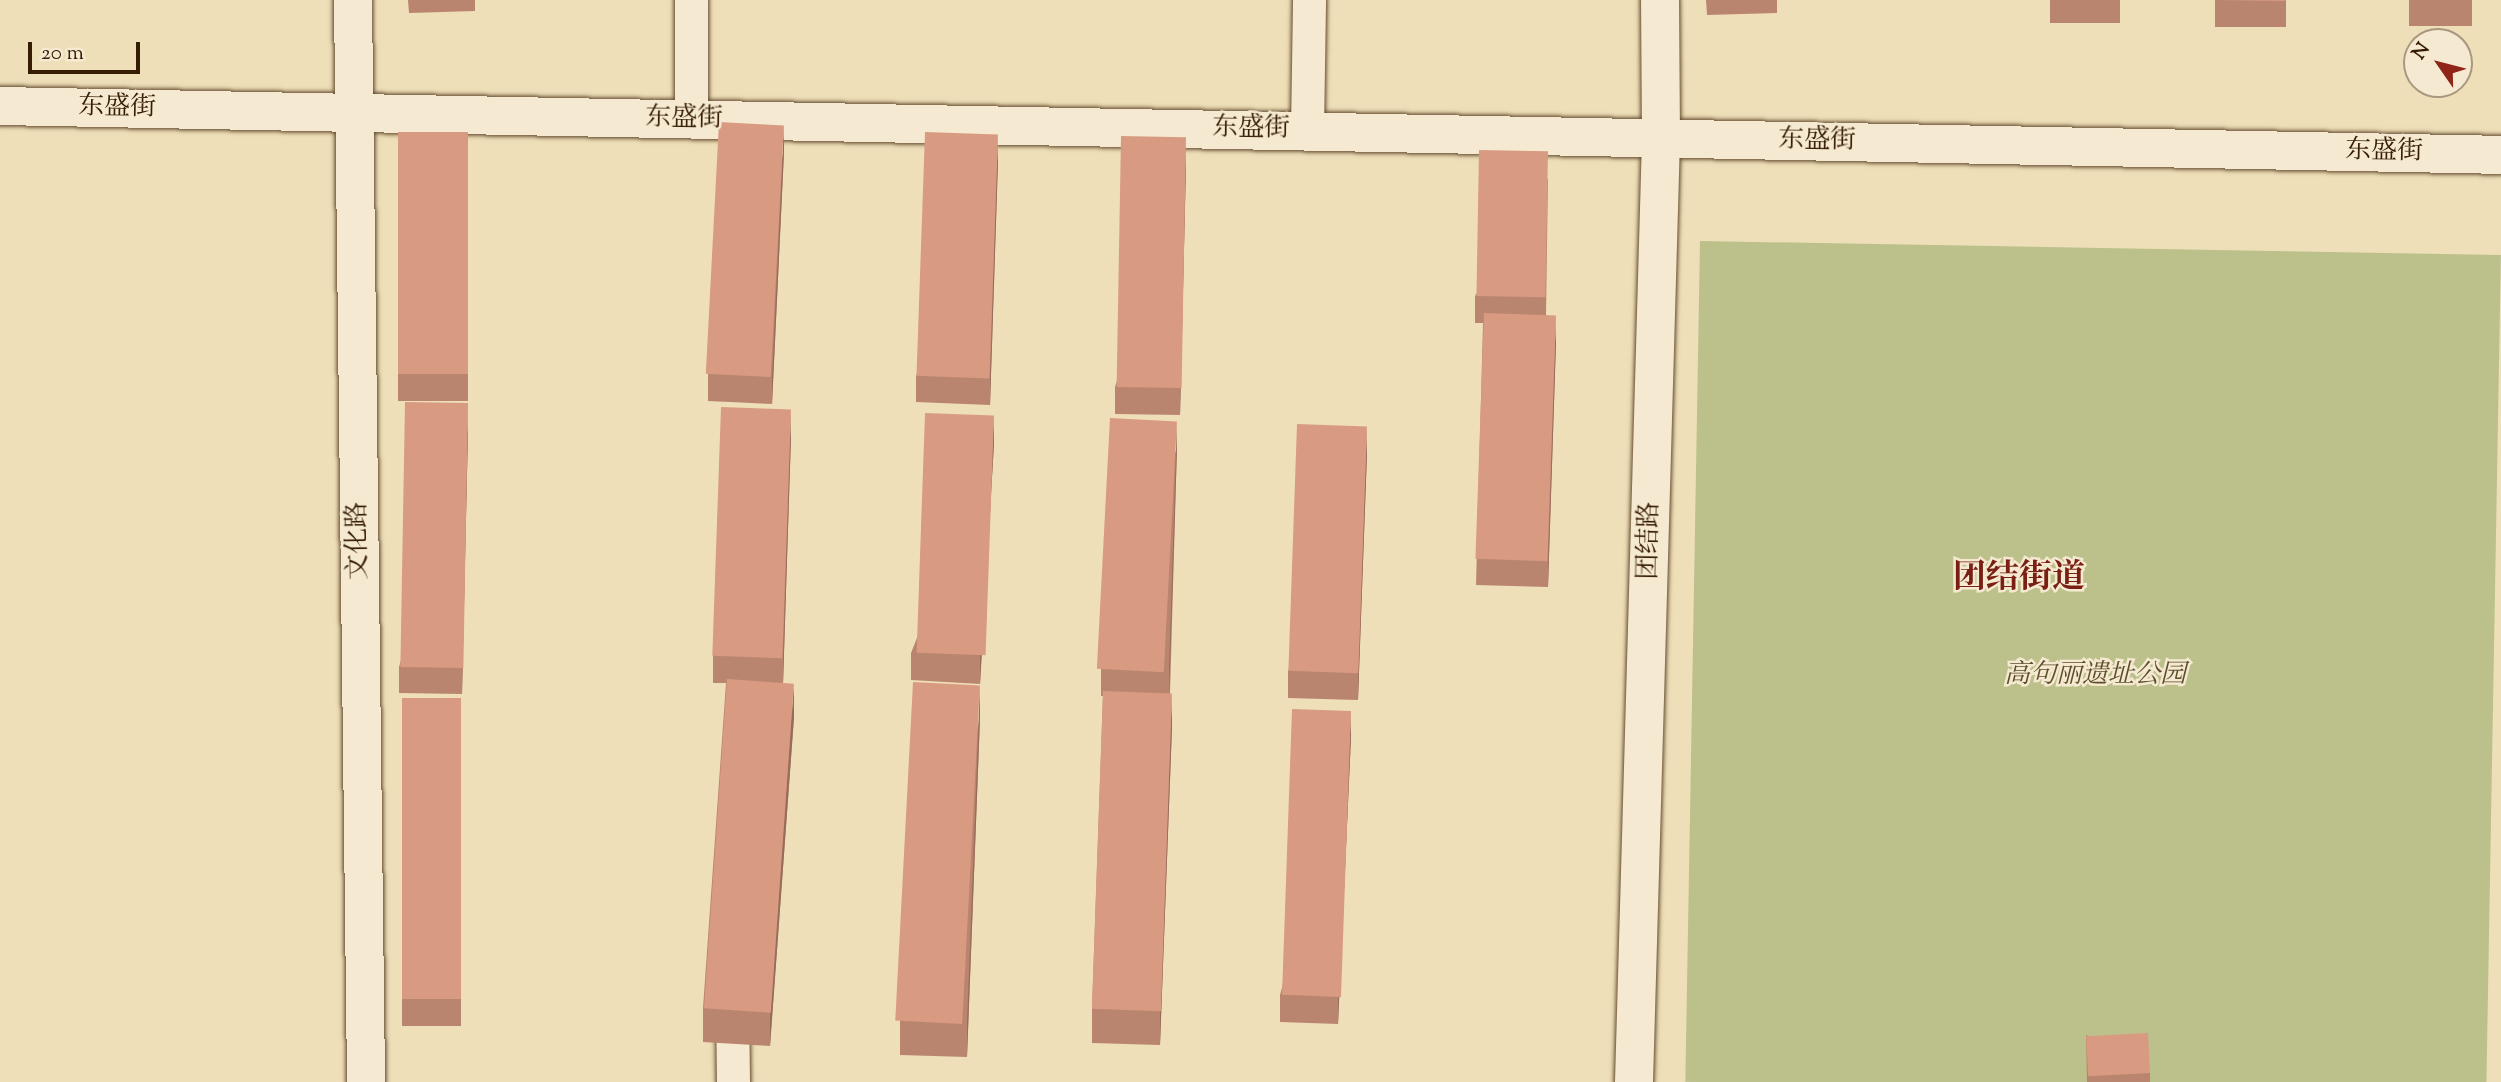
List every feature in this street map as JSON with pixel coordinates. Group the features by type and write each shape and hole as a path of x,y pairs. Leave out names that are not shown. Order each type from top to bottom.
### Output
{"street":[{"name":"文化路","path":"353,0 352,113 366,1082"},
{"path":"691,0 713,129"},
{"path":"1307,130 1309,0"},
{"name":"团结路","path":"1634,1082 1661,138 1660,0"},
{"name":"东盛街","path":"0,106 352,113 713,129 1307,130 2501,155"},
{"path":"732,970 733,1082"}],"green space":[{"name":"高句丽遗址公园","path":"1700,241 2501,255 2486,1082 1685,1082"}],"building":[{"path":"2215,0 2285,0 2285,1"},
{"path":"719,122 784,125 771,377 706,374"},
{"path":"398,132 468,132 468,374 398,374"},
{"path":"925,132 998,135 989,378 916,376"},
{"path":"1121,136 1186,137 1182,388 1117,387"},
{"path":"1479,150 1548,151 1545,297 1476,296"},
{"path":"1484,313 1556,316 1547,561 1475,559"},
{"path":"405,402 468,403 463,668 400,667"},
{"path":"721,407 791,409 782,658 712,656"},
{"path":"925,413 994,415 986,655 917,653"},
{"path":"1110,418 1177,422 1164,672 1097,669"},
{"path":"1297,424 1367,426 1358,673 1288,671"},
{"path":"727,679 794,684 771,1013 704,1008"},
{"path":"913,682 980,686 962,1024 895,1021"},
{"path":"1103,691 1172,693 1161,1011 1092,1009"},
{"path":"402,698 461,698 461,999 402,999"},
{"path":"1292,709 1351,711 1341,997 1282,995"},
{"path":"2148,1033 2150,1073 2088,1076 2086,1036"}],"district":[{"name":"团结街道","path":"2019,580"}]}
